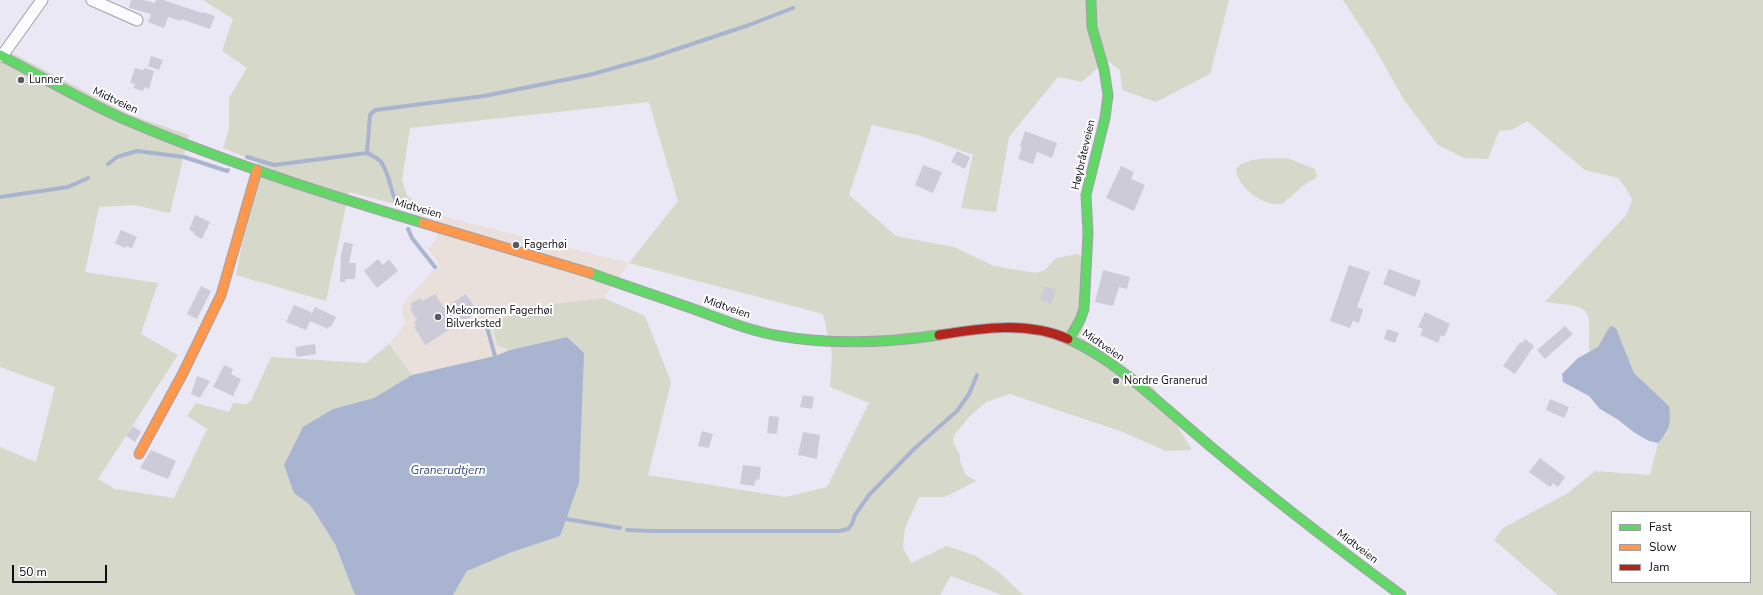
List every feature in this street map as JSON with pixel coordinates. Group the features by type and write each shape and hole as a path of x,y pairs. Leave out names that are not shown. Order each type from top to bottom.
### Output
{"main road":[{"name":"Høybråteveien","path":"1069,339 1080,320 1084,309 1088,233 1086,195 1105,118 1108,95 1105,74 1092,27 1092,0"},
{"name":"Midtveien","path":"1,55 92,104 126,120 256,170 369,207 567,265 718,319 778,336 806,340 850,343 913,338 992,329 1022,328 1053,333 1069,339 1097,355 1136,384 1296,516 1401,595"},
{"path":"138,454 189,362 221,295 256,170"}],"street":[{"path":"1,55 42,0"},
{"path":"92,0 137,20"}],"shaded area":[{"path":"203,0 1229,0 1210,74 1156,102 1122,90 1120,70 1106,60 1082,82 1058,77 1009,137 996,212 961,208 973,155 921,136 872,125 849,195 896,236 954,247 994,266 1036,273 1045,270 1056,258 1078,254 1090,264 1089,302 1081,337 1115,359 1154,388 1192,450 1166,451 1120,431 1010,394 986,402 971,415 954,435 953,443 960,455 960,462 966,475 976,481 945,497 919,497 905,528 903,548 911,563 947,546 976,556 1001,574 1023,595 1002,595 951,576 940,595 453,595 467,571 512,552 581,391 583,353 567,337 510,350 497,345 493,326 503,318 553,304 604,298 645,316 671,382 648,475 786,497 827,487 869,403 830,387 832,353 823,314 629,263 678,201 649,102 410,128 402,180 407,196 437,215 349,192 326,301 236,275 258,162 223,148 229,129 229,98 247,68 222,51 233,19"},
{"path":"1343,0 1763,0 1763,595 1558,595 1494,540 1503,528 1568,493 1595,471 1650,475 1658,443 1667,433 1669,406 1634,373 1616,328 1610,327 1598,347 1589,352 1589,325 1588,317 1585,311 1572,306 1545,302 1627,214 1632,200 1626,188 1618,178 1585,170 1527,121 1512,130 1499,131 1488,159 1464,158 1438,145 1404,100 1374,47"},
{"path":"0,48 128,114 189,135 170,213 134,205 99,207 85,272 158,283 141,334 178,355 98,479 115,489 174,498 207,429 187,416 196,403 229,412 233,403 246,404 251,401 271,357 366,363 389,344 412,375 374,398 333,409 294,493 310,505 335,544 356,595 0,595 0,447 36,462 55,387 0,367"},
{"path":"1287,158 1315,169 1317,177 1304,185 1282,204 1269,203 1258,198 1247,190 1237,175 1236,169 1246,162 1260,159"},
{"path":"437,215 629,263 604,298 553,304 493,326 497,345 510,350 495,356 412,375 389,344 405,324 402,305 439,264 428,249 437,238"}],"water":[{"path":"1610,326 1616,328 1634,373 1669,406 1669,426 1658,443 1649,441 1635,433 1617,419 1600,409 1589,396 1563,382 1562,374 1578,358 1598,347"},
{"name":"Granerudtjern","path":"567,337 584,353 579,483 560,536 512,552 467,571 453,595 356,595 335,544 310,505 294,493 284,465 303,427 333,409 374,398 412,375 495,356 510,350"}],"building":[{"path":"131,0 143,0 155,3 156,0 163,0 215,16 210,29 181,19 181,21 168,17 164,28 148,22 151,14 129,8"},
{"path":"151,56 163,60 159,70 148,66"},
{"path":"135,68 143,70 144,68 154,71 149,89 144,87 143,91 133,88 135,84 130,83"},
{"path":"1025,131 1057,143 1052,158 1037,152 1033,164 1018,159 1022,147 1020,146"},
{"path":"957,151 970,157 965,169 951,162"},
{"path":"923,165 942,172 933,193 915,185"},
{"path":"1121,166 1134,172 1131,179 1145,185 1134,211 1106,198"},
{"path":"195,215 210,222 202,239 193,234 194,232 189,230"},
{"path":"121,230 137,237 132,248 126,246 125,248 115,243"},
{"path":"344,242 353,244 349,263 356,263 355,279 346,279 345,282 340,282 341,256"},
{"path":"378,259 383,265 389,259 398,271 377,288 364,271"},
{"path":"1349,265 1370,272 1357,307 1363,309 1359,323 1353,321 1350,328 1330,321"},
{"path":"1389,269 1421,281 1415,297 1383,284"},
{"path":"1103,270 1130,277 1127,289 1119,287 1113,306 1095,302"},
{"path":"201,286 211,291 197,319 187,314"},
{"path":"1045,286 1056,290 1051,304 1040,300"},
{"path":"435,294 444,308 466,294 478,312 425,345 414,326 416,325 414,322 417,320 410,309 412,307 410,304 420,298 422,301"},
{"path":"294,305 311,312 311,315 315,307 336,317 331,327 329,326 328,329 310,321 306,330 286,322"},
{"path":"1425,312 1450,324 1444,337 1441,335 1438,343 1420,335 1423,329 1418,327"},
{"path":"1565,326 1573,334 1545,359 1537,350"},
{"path":"1387,329 1399,333 1395,343 1384,339"},
{"path":"1525,339 1534,346 1515,374 1503,366 1520,342 1522,343"},
{"path":"315,344 316,354 297,357 295,347"},
{"path":"224,365 233,369 231,374 241,379 233,396 213,387"},
{"path":"197,376 210,381 200,398 191,394"},
{"path":"803,395 814,397 812,409 800,407"},
{"path":"1550,399 1569,407 1564,418 1546,410"},
{"path":"769,416 779,417 777,434 767,433"},
{"path":"133,426 141,432 135,442 126,436"},
{"path":"702,431 713,434 709,448 698,446"},
{"path":"803,432 820,435 817,459 798,455"},
{"path":"151,450 176,461 168,479 140,468"},
{"path":"1540,458 1565,477 1558,487 1553,483 1550,487 1529,472"},
{"path":"743,465 761,467 759,480 756,479 754,486 740,484"}],"waterway":[{"path":"367,153 370,115 375,110 484,96 589,75 650,58 749,25 793,8"},
{"path":"108,164 117,157 137,151 184,157 227,171 228,170"},
{"path":"247,157 274,165 367,153 378,159 384,167 397,204"},
{"path":"0,197 68,187 88,178"},
{"path":"408,229 412,238 435,267"},
{"path":"486,324 495,356"},
{"path":"627,530 839,531 848,529 852,524 855,515 869,495 915,448 957,411 969,394 977,375"},
{"path":"566,519 620,528"}],"traffic: fast":[{"path":"1069,339 1080,320 1084,309 1088,233 1086,195 1105,118 1108,95 1104,69 1092,27 1091,0"},
{"path":"0,55 94,105 162,135 273,176 423,223"},
{"path":"590,273 739,325 780,336 820,341 860,342 899,340 939,335"},
{"path":"1068,339 1106,360 1124,373 1257,484 1401,595"}],"traffic: slow":[{"path":"139,454 182,375 221,295 257,170"},
{"path":"423,223 590,273"}],"traffic: jam":[{"path":"939,335 988,328 1021,328 1052,333 1068,339"}],"place":[{"name":"Lunner","path":"21,80"},
{"name":"Fagerhøi","path":"516,245"},
{"name":"Mekonomen Fagerhøi Bilverksted","path":"438,317"},
{"name":"Nordre Granerud","path":"1116,381"}]}
